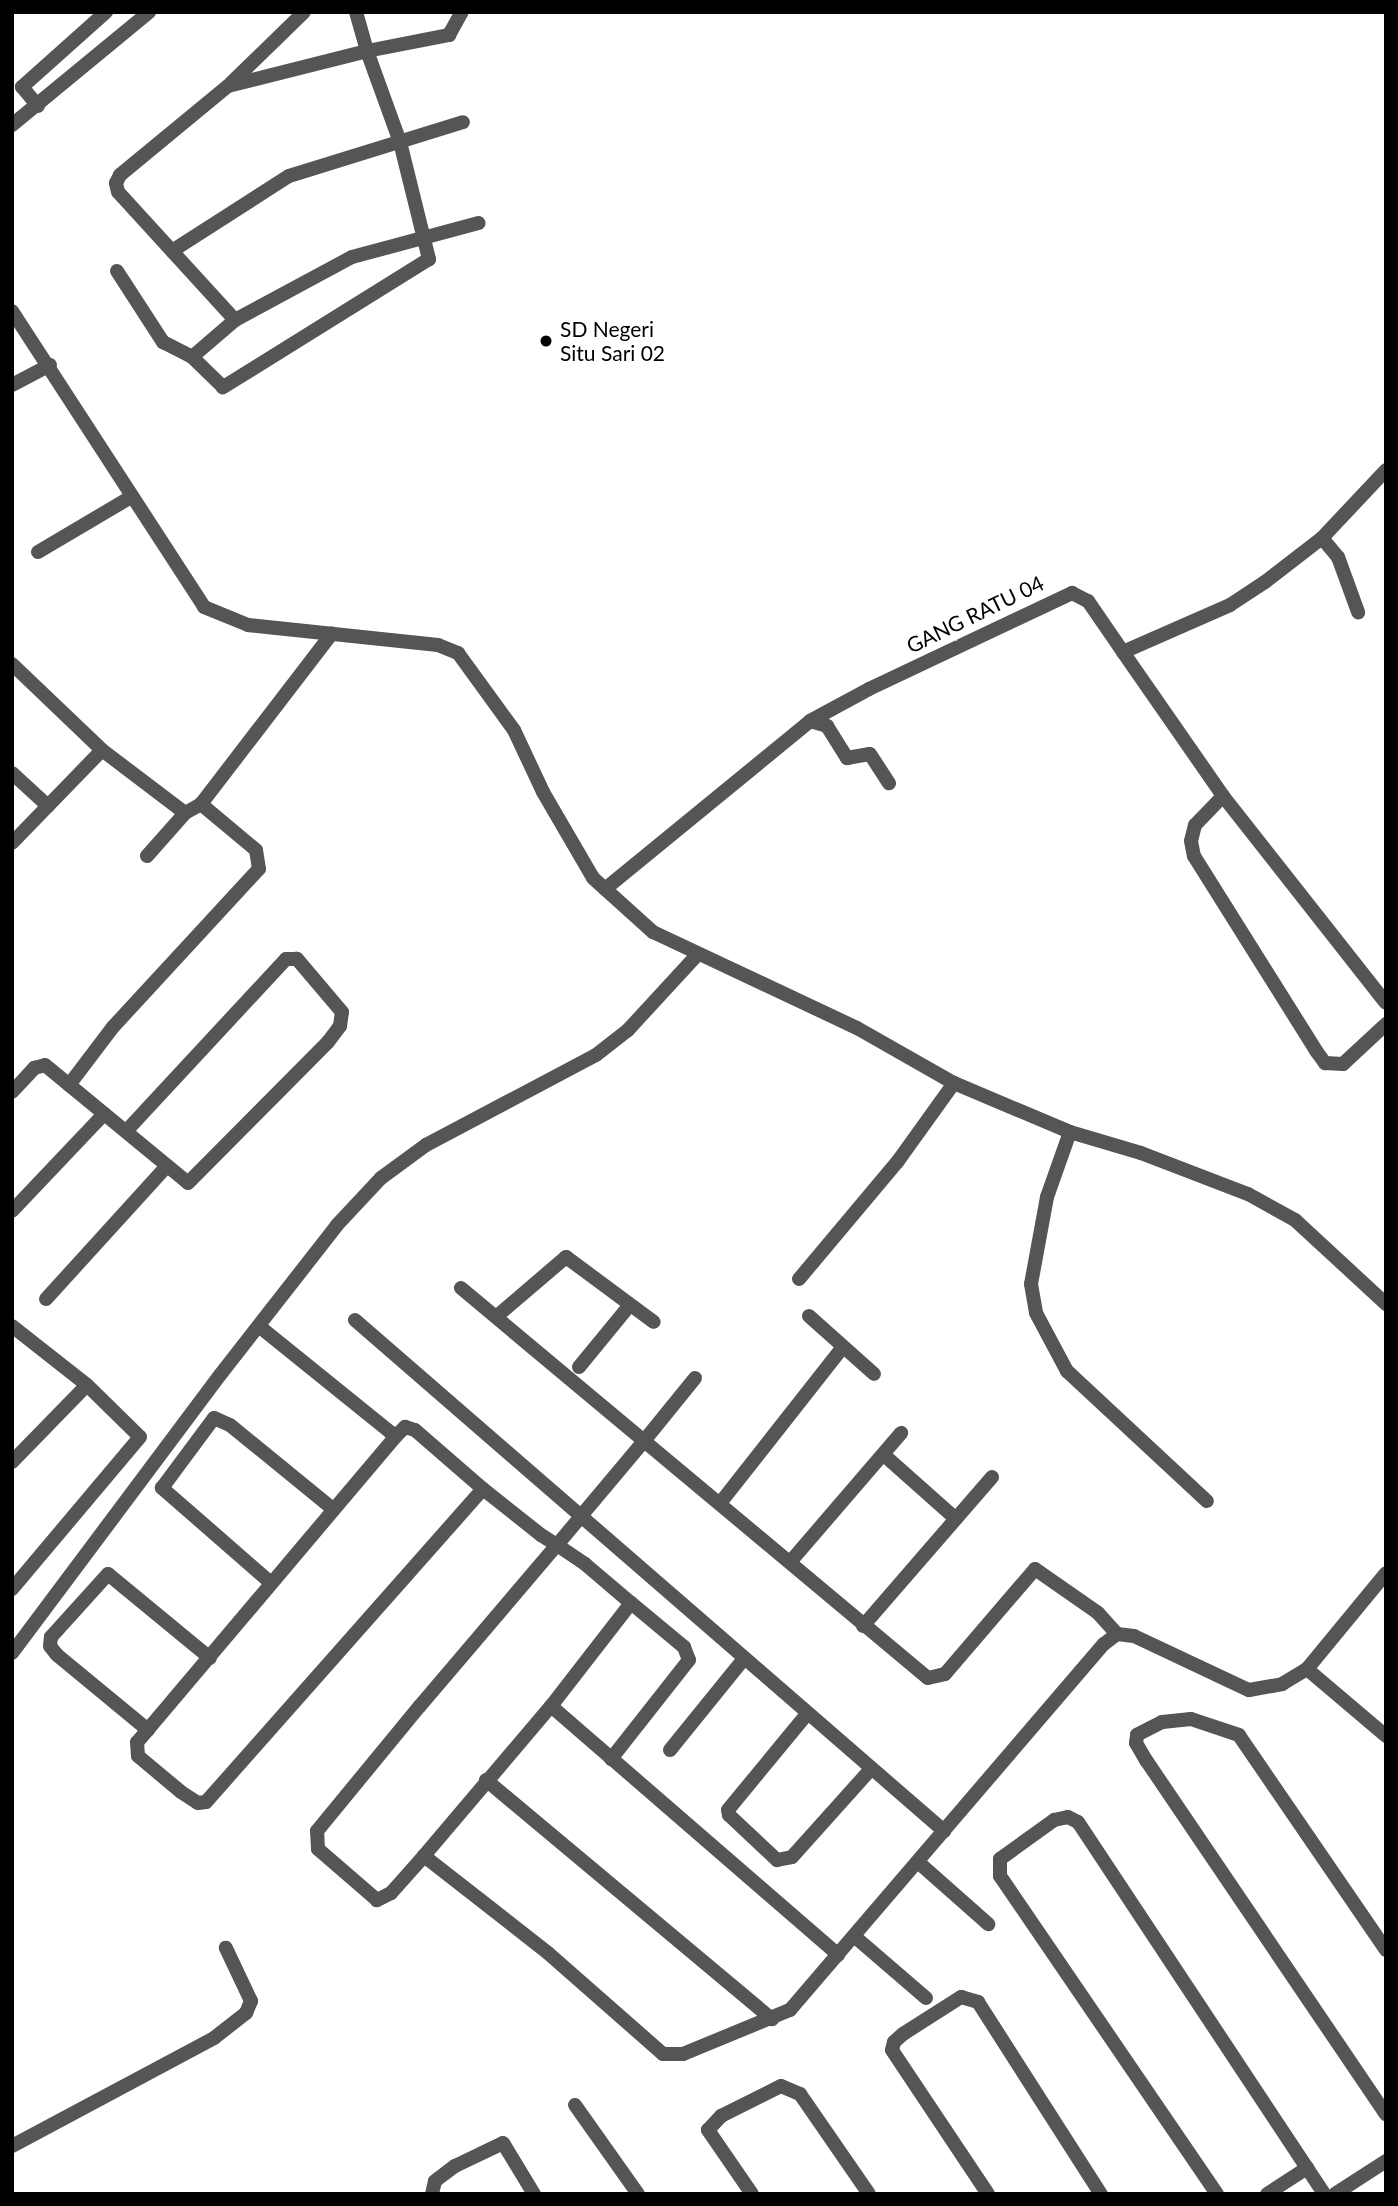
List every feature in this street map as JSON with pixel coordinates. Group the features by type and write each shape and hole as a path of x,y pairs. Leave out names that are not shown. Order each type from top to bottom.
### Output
{"street":[{"path":"38,106 22,87 106,12"},
{"path":"12,125 149,12"},
{"path":"235,320 118,192 116,183 228,86 304,12"},
{"path":"117,271 163,342 192,357 216,383 231,386 429,259 428,240 400,142 366,51 356,12"},
{"path":"228,86 366,51 449,35 461,12"},
{"path":"172,250 289,176 463,122"},
{"path":"192,357 235,320 352,257 428,240 479,223"},
{"path":"12,311 50,365 131,497 204,607 248,625 438,645 458,653 514,730 570,843 606,889 653,932 857,1028 954,1083 1070,1132 1141,1153 1248,1194 1295,1220 1386,1304"},
{"path":"12,386 50,365"},
{"path":"1386,470 1322,538 1230,605 1124,652 1223,796 1386,1003"},
{"path":"38,552 131,497"},
{"path":"1322,538 1338,557 1358,611"},
{"name":"GANG RATU 04","path":"606,889 810,721 1072,593 1088,601 1124,652"},
{"path":"148,856 186,813 201,804 332,633"},
{"path":"12,664 102,750 186,813"},
{"path":"810,721 827,726 851,760 870,754 889,783"},
{"path":"12,843 102,750"},
{"path":"12,773 48,806"},
{"path":"1223,796 1195,825 1191,841 1194,856 1317,1052 1325,1063 1343,1064 1386,1024"},
{"path":"69,1084 113,1027 259,870 256,850 201,804"},
{"path":"12,1653 123,1501 337,1224 381,1178 436,1139 596,1055 628,1030 697,955"},
{"path":"12,1092 38,1065 51,1069 126,1131 165,1168 185,1181 196,1178 340,1026 342,1012 297,959 286,958 126,1131"},
{"path":"799,1279 898,1161 954,1083"},
{"path":"12,1211 104,1114"},
{"path":"1070,1132 1047,1197 1031,1284 1036,1313 1067,1371 1208,1501"},
{"path":"46,1299 165,1168"},
{"path":"498,1316 566,1257 654,1322"},
{"path":"461,1288 721,1502 863,1626 928,1678 937,1678 1035,1569 1098,1613 1117,1634 1135,1636 1249,1690 1282,1684 1307,1669 1386,1573"},
{"path":"579,1367 630,1306"},
{"path":"808,1316 874,1374"},
{"path":"355,1320 743,1660 944,1831"},
{"path":"260,1327 396,1436"},
{"path":"12,1589 139,1439 137,1432 87,1385 15,1334"},
{"path":"721,1502 844,1347"},
{"path":"631,1603 551,1706 391,1893 377,1900 318,1849 315,1840 317,1831 695,1378"},
{"path":"12,1462 87,1385"},
{"path":"271,1583 162,1488 214,1418 230,1425 333,1509"},
{"path":"483,1489 206,1802 198,1803 181,1793 138,1756 137,1742 405,1427 415,1430 483,1489 684,1647 690,1660 611,1759"},
{"path":"791,1561 901,1433"},
{"path":"884,1455 956,1519"},
{"path":"863,1626 992,1476"},
{"path":"148,1730 57,1655 50,1646 51,1637 108,1574 210,1658"},
{"path":"424,1856 548,1954 663,2054 683,2054 790,2010 1117,1634"},
{"path":"670,1750 743,1660"},
{"path":"1307,1669 1383,1729"},
{"path":"551,1706 838,1955"},
{"path":"807,1714 728,1810 729,1815 777,1860 792,1857 870,1770"},
{"path":"1386,1950 1239,1735 1191,1719 1162,1722 1137,1735 1136,1743 1146,1760 1386,2114"},
{"path":"486,1780 772,2019"},
{"path":"1217,2194 1000,1876 1000,1859 1054,1820 1068,1817 1078,1822 1324,2194"},
{"path":"918,1862 988,1924"},
{"path":"853,1936 926,1997"},
{"path":"12,2146 214,2038 246,2013 251,2001 226,1948"},
{"path":"988,2194 892,2050 894,2042 903,2034 961,1997 978,2002 1101,2194"},
{"path":"752,2194 708,2130 721,2116 782,2086 800,2094 869,2194"},
{"path":"575,2105 638,2194"},
{"path":"432,2194 435,2182 455,2166 503,2143 534,2194"},
{"path":"1335,2194 1386,2161"},
{"path":"1267,2194 1307,2168"}],"place":[{"name":"SD Negeri Situ Sari 02","path":"546,341"}]}
